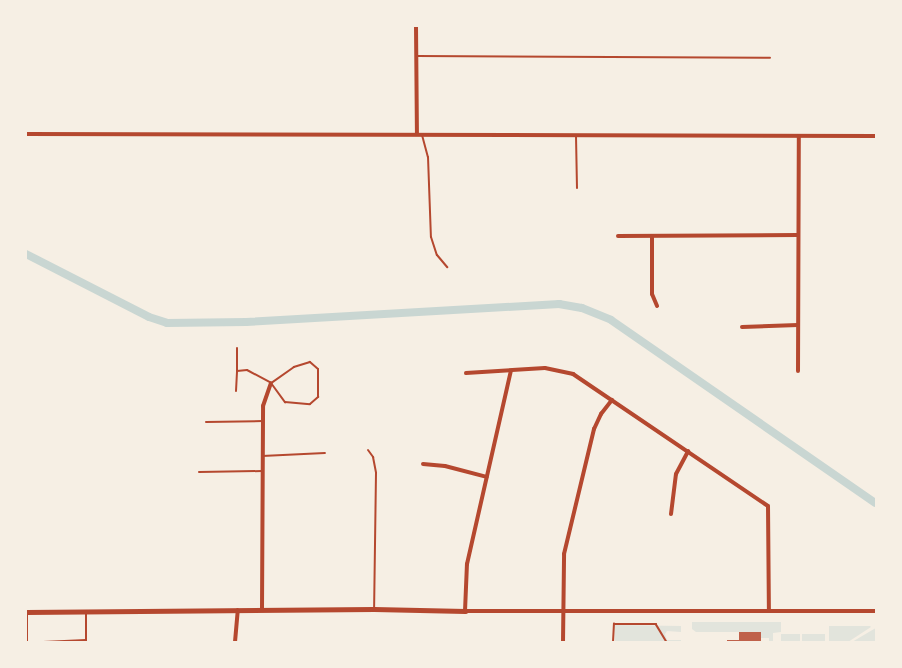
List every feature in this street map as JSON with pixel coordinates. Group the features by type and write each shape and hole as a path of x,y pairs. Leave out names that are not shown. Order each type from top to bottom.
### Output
{"street":[{"path":"416,26 420,134"},
{"path":"26,134 876,136"},
{"path":"798,371 799,136"},
{"path":"618,236 798,235"},
{"path":"651,236 652,294 657,306"},
{"path":"742,327 798,325"},
{"path":"466,373 545,368 573,374 768,506 769,611"},
{"path":"465,611 467,564 511,371"},
{"path":"262,609 263,406 271,383"},
{"path":"564,642 564,554 597,421 612,400"},
{"path":"671,514 676,474 688,451"},
{"path":"423,464 445,466 487,477"},
{"path":"26,612 238,609 876,611"},
{"path":"235,642 238,609"}],"lane":[{"path":"417,56 770,58"},
{"path":"420,134 428,157 433,246 447,267"},
{"path":"576,136 577,188"},
{"path":"236,391 237,348"},
{"path":"237,371 247,370 271,383 279,397 291,404 310,404 318,397 318,369 310,362 294,367 271,383"},
{"path":"206,422 263,421"},
{"path":"368,450 373,457 376,473 374,609"},
{"path":"262,456 325,453"},
{"path":"199,472 262,471"},
{"path":"43,642 86,641 86,611"},
{"path":"26,612 27,642"}],"path":[{"path":"613,642 614,624 656,624 667,642"}],"shaded area":[{"path":"692,622 781,622 781,632 773,633 773,642 769,642 769,638 761,638 761,632 696,632 692,629"},
{"path":"614,625 681,626 681,632 667,631 665,634 667,640 681,640 681,642 615,642"},
{"path":"829,626 871,627 848,642 829,642"},
{"path":"876,628 876,642 852,642 874,629"},
{"path":"781,634 800,634 800,642 781,642"},
{"path":"802,634 825,634 825,642 802,642"}],"building":[{"path":"739,632 761,632 761,642 727,642 727,640 739,640"}],"waterway":[{"path":"26,254 149,317 167,323 246,322 559,304 582,308 611,320 875,503"}]}
